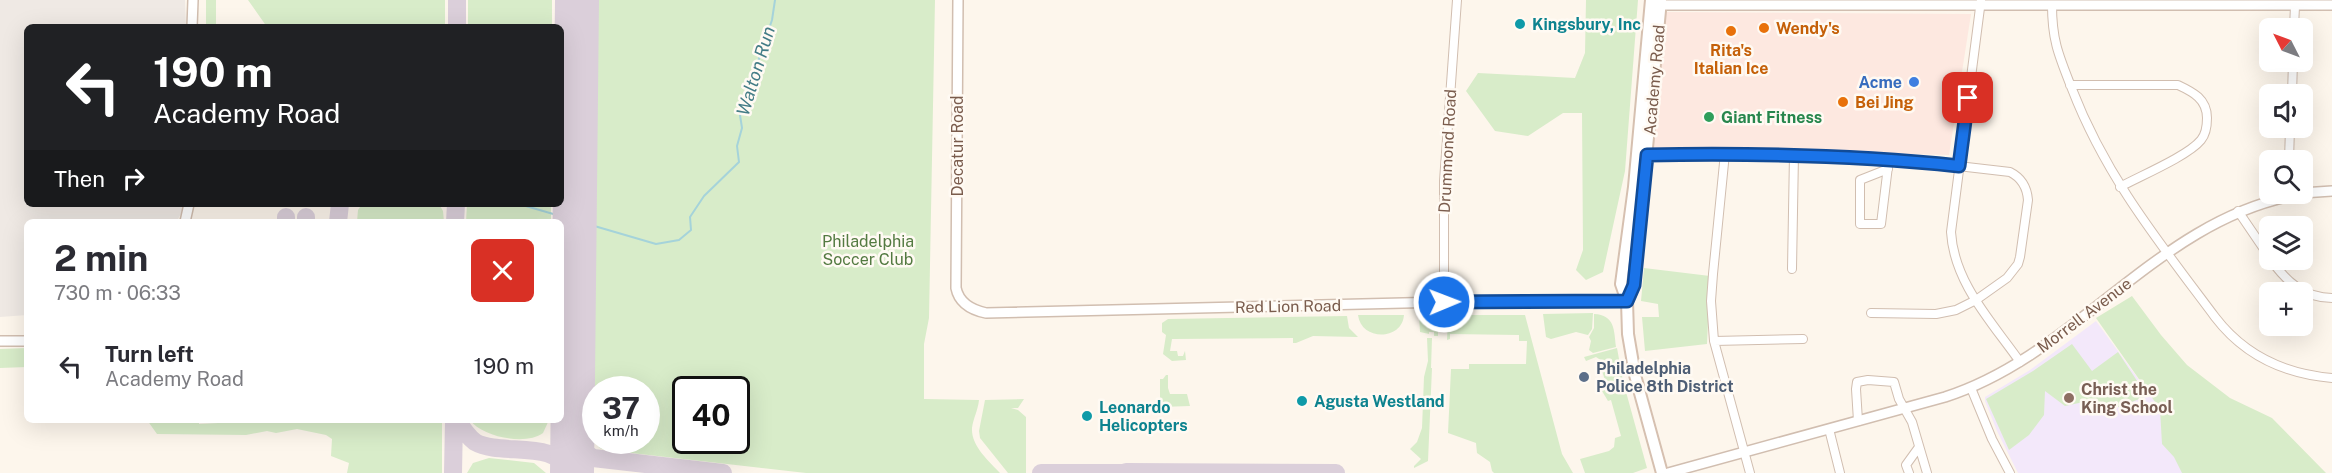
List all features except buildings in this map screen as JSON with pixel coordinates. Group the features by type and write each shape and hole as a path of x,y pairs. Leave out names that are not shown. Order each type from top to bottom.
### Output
{"main road":[{"name":"Academy Road","path":"1656,2 1642,154 1622,284 1627,301 1628,334 1635,375 1662,473"}],"street":[{"path":"192,24 193,0"},
{"name":"Decatur Road","path":"957,293 958,0"},
{"name":"Drummond Road","path":"1444,302 1444,181 1457,0"},
{"path":"1656,2 2332,5"},
{"path":"1981,3 1951,232 1952,249 1961,278 2020,362"},
{"path":"2052,5 2054,42 2091,134 2120,186 2227,333 2244,347 2266,360 2306,376 2332,378"},
{"path":"2294,18 2295,6"},
{"path":"2070,85 2178,85 2194,92 2204,102 2207,126 2202,139 2191,149 2120,186"},
{"path":"1725,153 1713,274 1714,341 1750,473"},
{"path":"1642,154 1794,154 1889,158 2010,172 2022,179 2028,200 2018,264 2007,278 1976,300 1948,312 1870,313"},
{"path":"1792,269 1794,154"},
{"path":"1888,169 1860,180 1860,224 1881,224 1888,169 1889,158"},
{"name":"Morrell Avenue","path":"2313,193 2332,191"},
{"name":"Morrell Avenue","path":"1668,473 1905,409 1971,388 2020,362 2197,232 2238,211 2260,204"},
{"path":"2238,211 2259,242"},
{"path":"2280,270 2295,287 2309,294 2332,298"},
{"name":"Red Lion Road","path":"957,293 968,306 986,313 1444,302 1627,301"},
{"path":"1714,341 1803,339"},
{"path":"0,341 24,341"},
{"path":"1858,421 1857,382 1868,380 1894,382 1912,422 1927,473"},
{"path":"1971,388 1992,439 2010,473"},
{"path":"1829,429 1840,473"},
{"path":"1908,473 1906,465 1919,447"}],"shaded area":[{"path":"0,0 185,0 186,24 24,24 24,207 185,207 178,219 24,219 24,315 0,317"},
{"path":"1664,12 1971,14 1949,155 1651,148"},
{"name":"Christ the King School","path":"2096,321 2153,399 2213,473 2018,473 1997,431 1985,397 2030,370"}],"green space":[{"path":"206,0 216,0 216,24 206,24"},
{"path":"248,0 445,0 445,24 265,24"},
{"path":"468,0 552,0 552,24 468,24"},
{"name":"Philadelphia Soccer Club","path":"597,0 935,0 929,318 924,344 924,399 979,400 972,435 982,453 1000,473 806,473 640,454 660,454 660,376 594,376"},
{"path":"1586,0 1638,0 1625,171 1603,272 1586,280 1576,270 1583,250 1582,113 1563,113 1528,136 1495,131 1466,91 1478,73 1575,78 1585,53"},
{"path":"360,207 441,207 444,219 357,219"},
{"path":"467,207 551,207 551,219 466,219"},
{"path":"1644,268 1710,276 1707,344 1645,351 1642,317 1659,317 1658,304 1641,301"},
{"path":"2132,296 2187,365 2230,398 2272,418 2326,473 2182,473 2174,457 2162,444 2160,409 2096,318"},
{"path":"1593,313 1592,329 1588,335 1576,332 1551,339 1546,337 1543,314"},
{"path":"1594,314 1610,320 1614,329 1616,347 1593,353 1589,350 1591,341 1589,337 1594,328"},
{"path":"1358,315 1404,315 1402,324 1396,330 1381,334 1366,330"},
{"path":"1419,315 1438,316 1438,336 1434,336 1434,332 1429,332 1429,334 1420,332"},
{"path":"1451,315 1525,315 1562,454 1573,473 1494,473 1490,462 1477,453 1476,443 1448,433 1451,369 1469,369 1469,364 1526,364 1527,341 1519,341 1519,335 1450,334 1450,339 1447,340 1448,317"},
{"path":"1347,316 1349,328 1358,337 1313,336 1296,343 1293,343 1293,338 1172,339 1170,351 1177,351 1178,356 1183,356 1185,351 1186,360 1172,361 1163,354 1166,335 1162,332 1162,323 1168,319"},
{"path":"1427,338 1432,338 1428,461 1414,468 1421,459 1410,449 1417,442 1422,428 1424,377 1428,361"},
{"path":"2072,344 2092,371 2118,352 2147,396 2119,407 2088,401 2065,406 2045,391 2044,415 2029,435 2009,450 1986,399"},
{"path":"24,348 24,367 0,368 0,349"},
{"path":"1617,348 1623,381 1647,468 1633,473 1585,473 1580,459 1609,451 1614,447 1615,438 1621,436 1611,400 1608,401 1602,391 1608,389 1601,368 1602,361 1596,357 1586,361 1584,357"},
{"path":"1168,375 1170,394 1187,394 1190,406 1160,407 1160,379"},
{"path":"1024,399 1018,408 1011,408 1018,410 1026,417 1026,473 1008,473 980,438 979,431 985,400"},
{"path":"149,423 442,423 442,473 347,473 349,463 331,456 332,439 326,435 297,429 246,435 157,434"},
{"path":"473,423 548,423 543,433 526,439 505,438"},
{"path":"489,458 534,463 546,473 467,473 473,463"}],"waterway":[{"name":"Walton Run","path":"529,207 656,244 679,240 691,230 690,217 704,196 739,162 737,146 742,128 740,115 772,20 775,0"}],"taxiway":[{"path":"457,0 457,24"},
{"path":"338,219 340,207"},
{"path":"455,219 456,207"},
{"path":"453,473 454,423"},
{"path":"459,423 475,442 486,446 553,455 563,462 569,473"},
{"path":"573,432 581,450 593,458 723,473"},
{"path":"1126,472 1336,473"},
{"path":"1041,473 1129,473"}],"runway":[{"path":"572,473 577,0"}],"place":[{"name":"Kingsbury, Inc","path":"1520,24"},
{"name":"Wendy's","path":"1764,28"},
{"name":"Rita's Italian Ice","path":"1731,31"},
{"name":"Acme","path":"1914,82"},
{"name":"Bei Jing","path":"1843,102"},
{"name":"Giant Fitness","path":"1709,117"},
{"name":"Philadelphia Police 8th District","path":"1584,377"},
{"name":"Christ the King School","path":"2069,398"},
{"name":"Agusta Westland","path":"1302,401"},
{"name":"Leonardo Helicopters","path":"1087,416"}],"route":[{"path":"1444,302 1627,301 1634,285 1647,155 1794,154 1889,158 1959,166 1968,98"}]}
